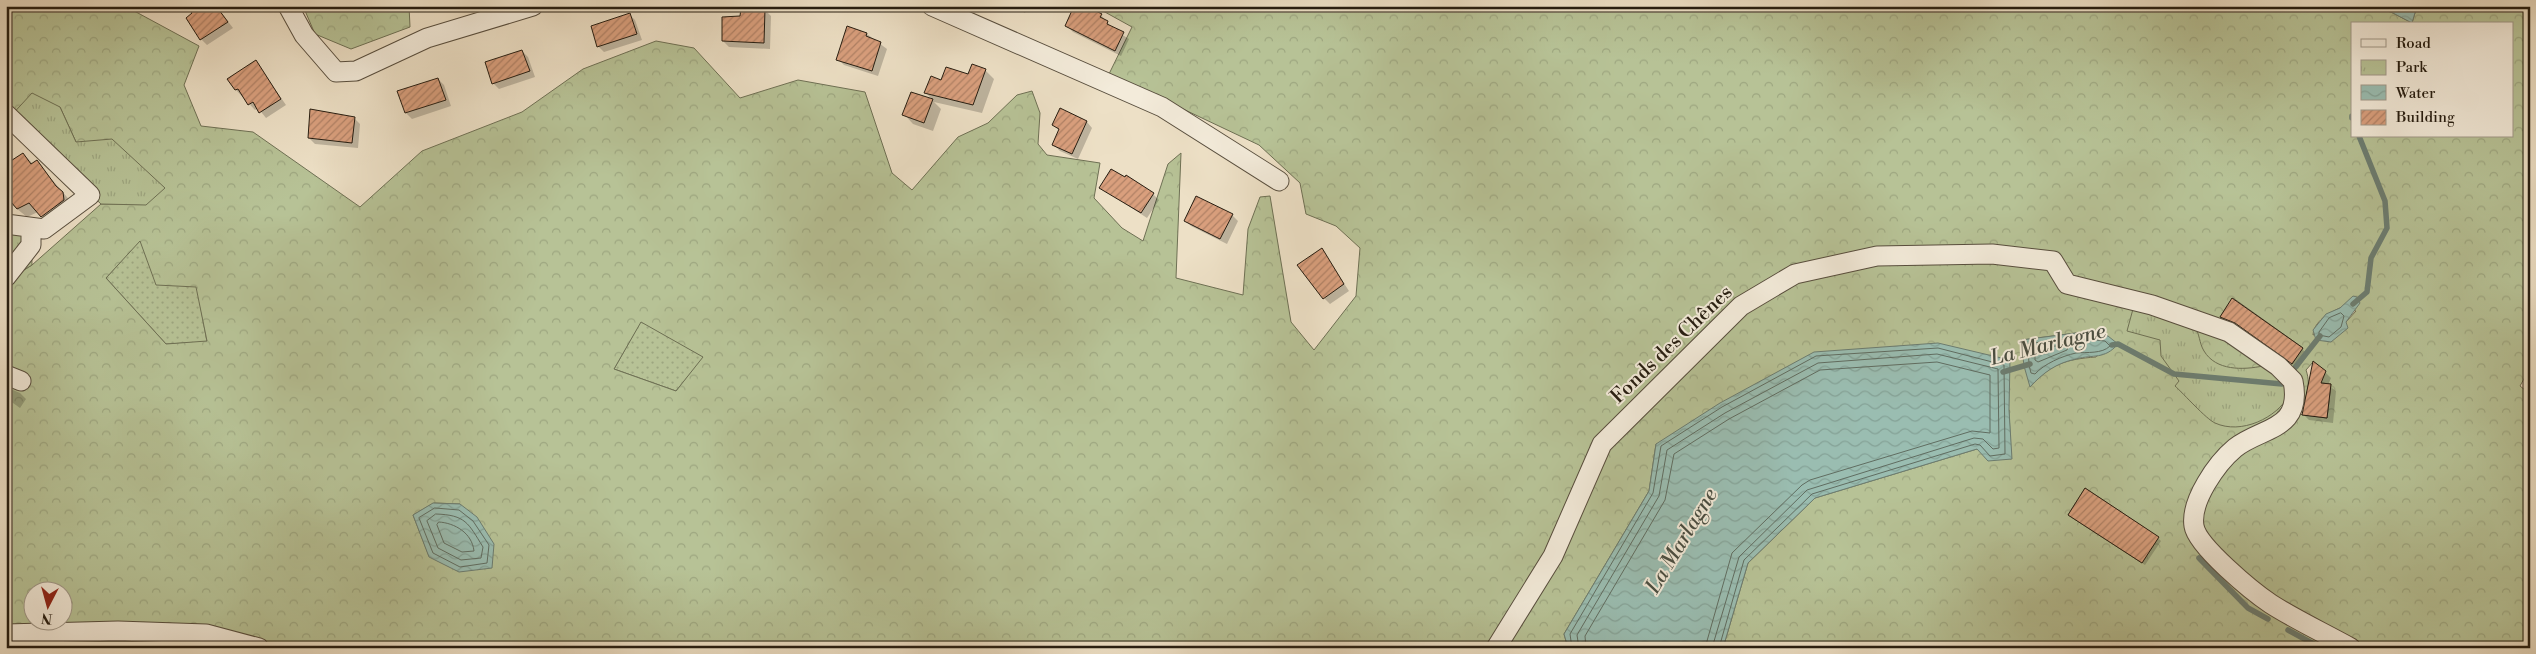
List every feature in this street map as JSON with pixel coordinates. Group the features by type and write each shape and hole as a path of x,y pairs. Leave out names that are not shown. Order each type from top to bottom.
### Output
{"street":[{"path":"288,6 304,35 336,72 356,71 427,38 533,6"},
{"path":"932,6 1162,107 1279,181"},
{"path":"6,114 90,195 44,229 31,229 6,224"},
{"path":"6,277 31,245 31,229"},
{"name":"Fonds des Chênes","path":"1496,648 1553,556 1602,444 1741,306 1795,274 1877,256 1992,254 2053,261 2067,284 2152,305 2229,332 2278,366 2293,381 2294,399 2288,416 2273,430 2236,446 2219,463 2207,481 2197,505 2194,525 2198,537 2215,557 2270,604 2351,648"},
{"path":"6,634 118,631 206,634 259,648"}],"green space":[{"path":"6,6 125,6 199,46 184,85 201,126 253,132 360,207 422,151 522,112 583,69 656,41 694,48 740,98 798,80 865,92 892,173 912,190 958,137 988,123 1017,95 1032,91 1040,113 1038,144 1047,155 1100,163 1094,198 1122,228 1143,241 1168,164 1181,153 1176,278 1243,295 1248,229 1260,197 1270,196 1291,322 1314,350 1356,296 1360,248 1336,226 1306,214 1300,183 1259,145 1109,74 1132,27 1094,6 2364,6 2391,12 2410,22 2351,22 2351,138 2514,138 2514,22 2412,22 2417,6 2530,6 2530,368 2520,386 2530,394 2530,648 1723,648 1748,563 1815,498 1977,449 2011,459 2009,410 1656,444 1649,491 1564,634 1568,648 6,648 6,281 32,265 101,204 146,204 76,142 60,107 9,118 11,161 6,164","holes":["140,241 156,285 196,287 207,341 166,344 106,278","2233,298 2303,348 2290,366 2220,317","2340,308 2356,311 2346,322 2313,335 2319,322 2331,312","641,322 703,357 676,391 614,369","2076,333 2108,336 2096,357 2076,359 2060,364 2045,372 2031,386 2022,340","2313,362 2321,383 2331,384 2327,418 2298,414 2308,388 2306,370","2085,488 2158,537 2142,563 2068,515","434,503 460,504 429,556 413,515"]},
{"path":"303,6 409,6 410,27 351,49 315,34"},
{"path":"32,93 60,107 76,142 112,139 165,188 146,205 101,204 9,118"},
{"path":"6,224 31,229 32,265 6,281"},
{"path":"140,240 197,287 207,342 166,344 106,278"},
{"path":"2133,309 2194,325 2201,345 2209,358 2230,368 2263,366 2281,378 2289,395 2276,411 2257,422 2236,427 2225,426 2211,421 2175,386 2179,381 2161,356 2160,340 2127,331"},
{"path":"641,321 704,357 676,391 614,369"}],"water":[{"path":"2364,6 2417,6 2412,22 2391,12"},
{"path":"2353,296 2357,297 2360,303 2346,322 2348,328 2331,342 2316,340 2313,330 2326,314 2340,308"},
{"path":"2076,333 2108,336 2118,344 2103,354 2076,359 2056,366 2030,387 2024,366 2021,340"},
{"path":"1938,343 2010,360 2009,410 2012,459 1988,461 1977,449 1815,498 1748,563 1723,648 1568,648 1564,634 1649,491 1656,444 1720,403 1814,352"},
{"path":"433,503 460,504 477,517 494,544 492,568 459,572 429,557 413,515"}],"building":[{"path":"188,6 216,6 228,22 200,40 186,18 192,13"},
{"path":"1074,6 1086,6 1102,14 1100,17 1108,21 1107,24 1124,32 1115,51 1065,26"},
{"path":"741,8 765,9 764,43 722,41 722,17 740,16"},
{"path":"630,13 637,34 597,47 591,26"},
{"path":"847,26 867,33 866,36 881,42 872,71 836,60"},
{"path":"522,50 530,71 492,84 485,62"},
{"path":"256,60 281,99 259,113 253,102 248,105 238,89 235,90 227,79"},
{"path":"972,64 986,69 973,105 924,93 931,76 941,80 946,67 968,74"},
{"path":"438,78 446,100 405,113 397,91"},
{"path":"911,92 933,99 924,123 902,115"},
{"path":"1060,108 1087,121 1072,154 1052,145 1059,129 1052,125"},
{"path":"310,109 355,117 352,143 308,138"},
{"path":"23,153 31,164 37,160 56,186 63,192 64,200 41,217 29,203 17,209 11,202 6,200 6,164"},
{"path":"1111,169 1125,177 1126,175 1154,193 1141,213 1099,188"},
{"path":"1196,196 1233,214 1220,239 1184,221"},
{"path":"1322,248 1344,284 1323,299 1297,265"},
{"path":"2232,298 2303,348 2292,364 2235,323 2220,317"},
{"path":"2313,361 2326,371 2321,383 2331,384 2327,418 2302,415"},
{"path":"2085,488 2159,537 2142,563 2068,515"}],"waterway":[{"name":"La Marlagne","path":"2353,304 2367,292 2371,258 2387,228 2385,201 2360,138"},
{"name":"La Marlagne","path":"2112,345 2118,344 2174,374 2282,384 2320,336"},
{"name":"La Marlagne","path":"2003,372 2030,364"},
{"path":"2199,558 2248,608 2268,619"},
{"path":"2288,630 2321,648"}]}
